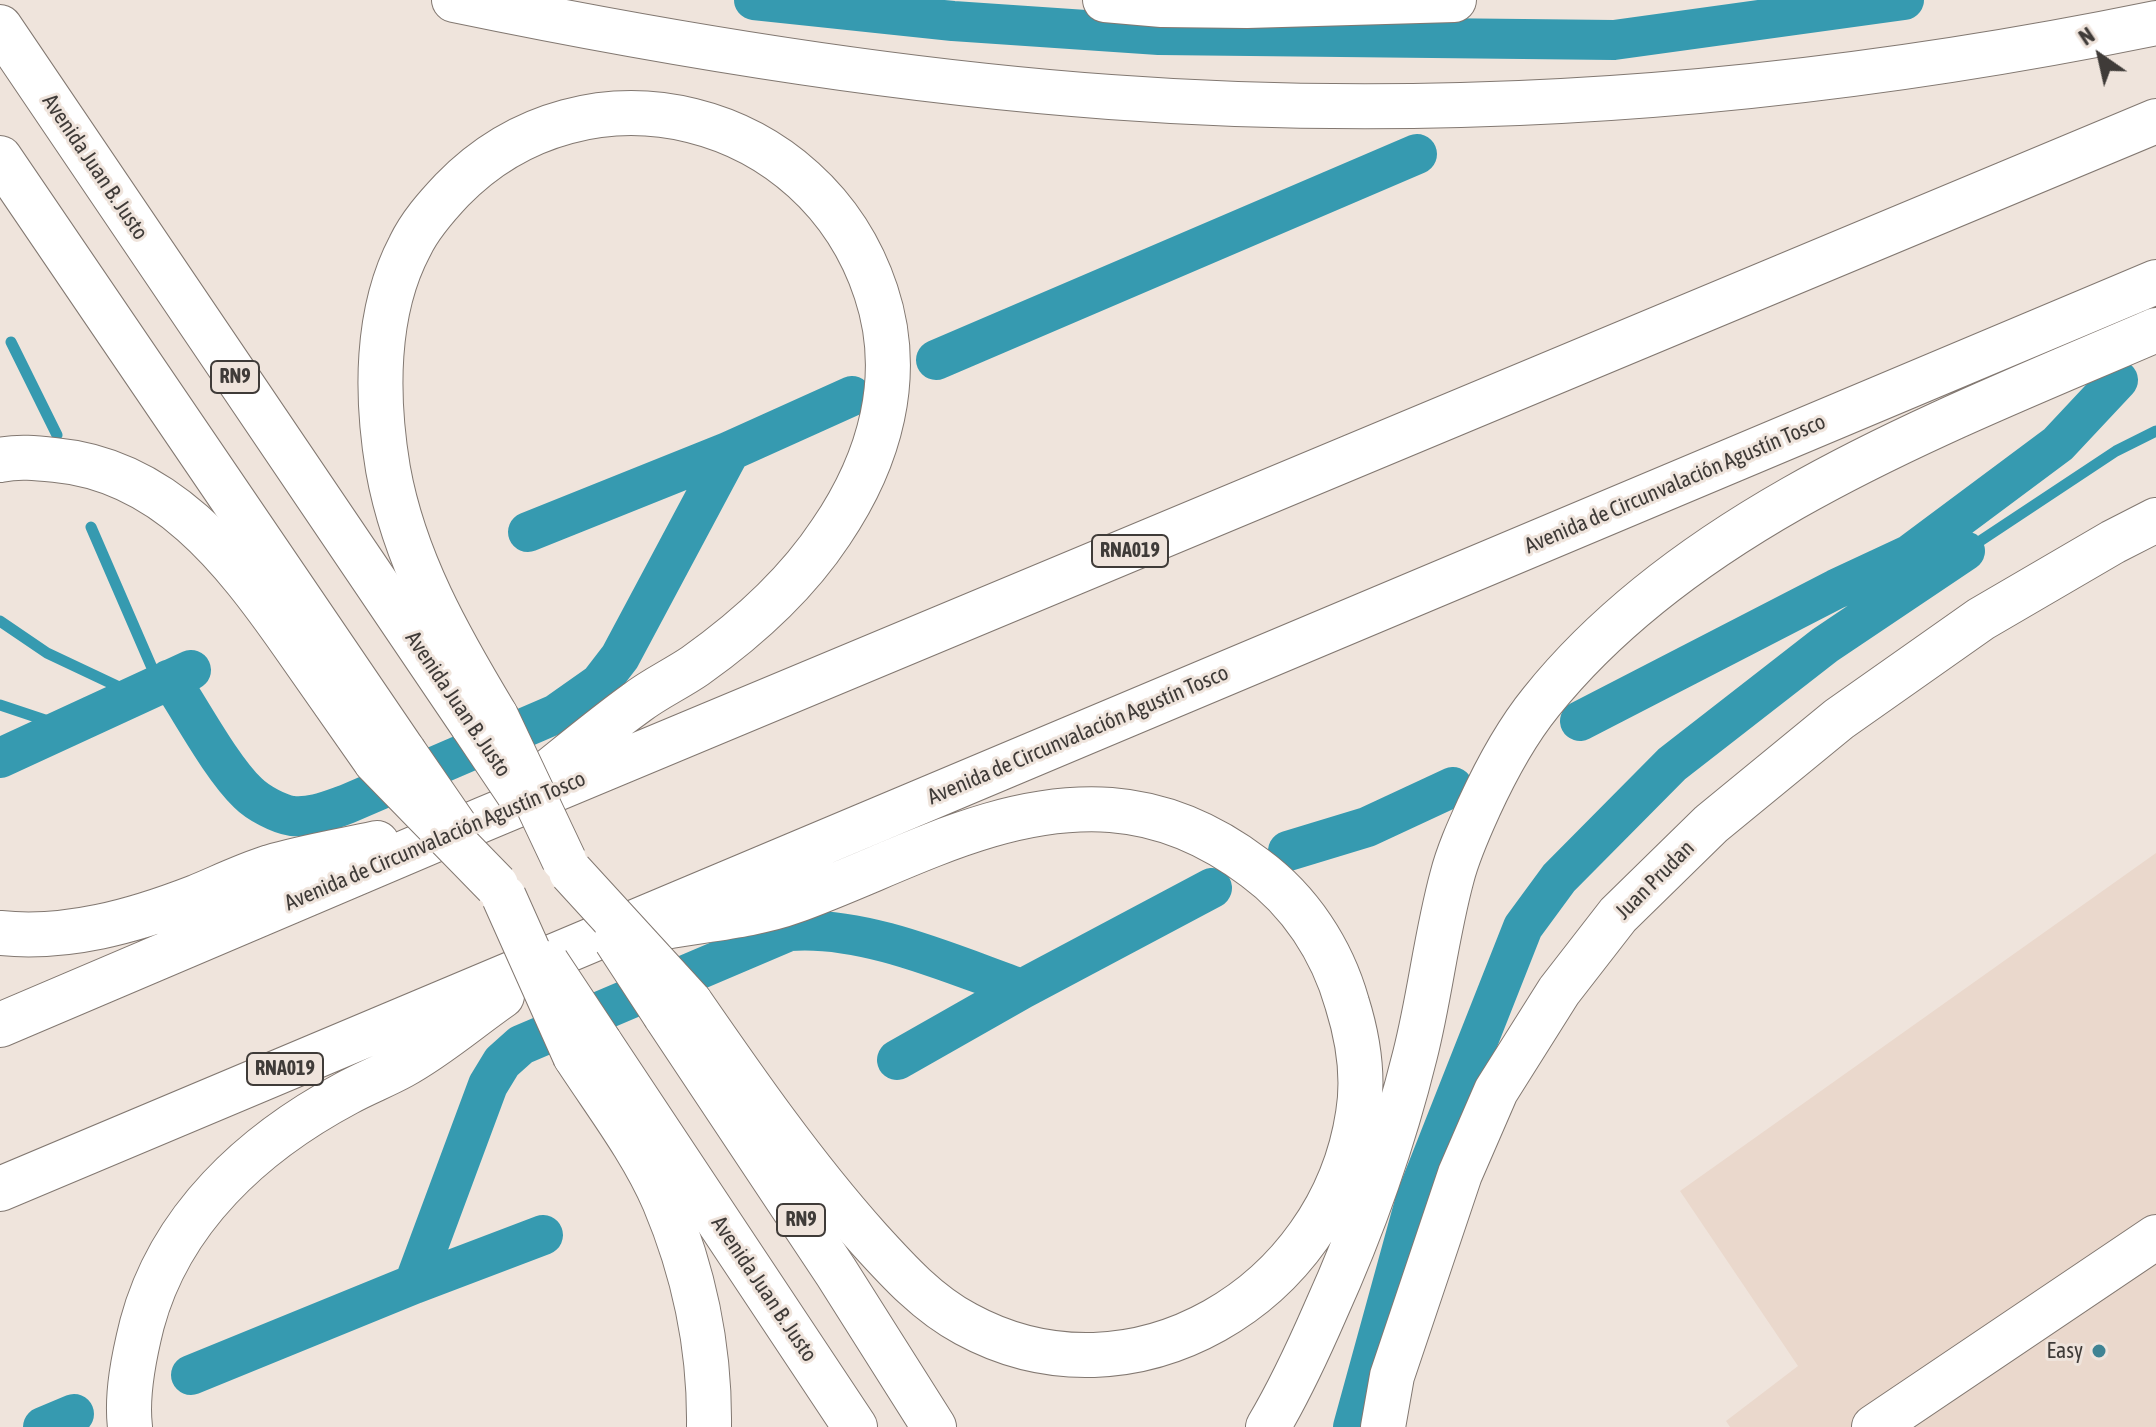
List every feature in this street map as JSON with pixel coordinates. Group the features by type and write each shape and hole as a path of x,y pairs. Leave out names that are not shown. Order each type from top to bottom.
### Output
{"main road":[{"path":"454,0 677,43 824,66 1112,97 1310,106 1478,105 1660,94 1819,79 1975,57 2156,23"},
{"path":"1105,0 1162,5 1247,6 1454,0"},
{"name":"Avenida Juan B. Justo","path":"0,27 485,721"},
{"path":"0,933 52,934 131,920 268,868 488,818 638,701 693,667 748,626 794,579 829,535 858,489 875,448 886,406 888,361 884,316 869,271 849,233 826,202 800,176 746,142 700,122 668,114 586,116 543,128 504,147 467,175 435,208 410,245 394,284 384,331 381,370 388,468 416,565 485,721 568,866 677,1008 890,1262 928,1299 967,1325 1001,1339 1063,1354 1109,1354 1157,1346 1199,1329 1241,1306 1276,1278 1327,1208 1344,1166 1358,1113 1360,1070 1354,1026 1341,981 1322,943 1306,919 1268,877 1193,829 1114,810 1066,809 1019,816 882,865 788,904 574,946 404,1066 347,1092 297,1122 253,1154 218,1189 187,1228 163,1268 148,1303 131,1383 130,1427"},
{"name":"Avenida de Circunvalación Agustín Tosco","path":"0,1025 2156,121"},
{"path":"0,158 390,757"},
{"name":"Avenida de Circunvalación Agustín Tosco","path":"0,1189 2156,282"},
{"path":"1268,1427 1354,1248 1385,1167 1418,1042 1452,874 1469,828 1513,741 1539,705 1607,631 1659,588 1714,548 1801,494 1932,427 2156,330"},
{"path":"0,460 39,458 97,467 127,478 183,514 229,558 500,891 587,1050 664,1201 699,1314 709,1380 709,1427"},
{"name":"Juan Prudan","path":"1383,1427 1392,1376 1460,1174 1496,1091 1559,991 1618,915 1711,824 1839,719 1981,619 2156,520"},
{"name":"RN9","path":"677,1008 836,1272 934,1427"},
{"name":"Avenida Juan B. Justo","path":"587,1050 855,1427"},
{"path":"1874,1427 2156,1237"}],"shaded area":[{"path":"2156,853 2156,1427 1730,1427 1726,1421 1798,1366 1680,1191"}],"waterway":[{"path":"754,0 953,21 1159,35 1614,40 1904,0"},
{"path":"936,360 1417,154"},
{"path":"11,342 57,435"},
{"path":"1580,721 1836,589 1909,555 2058,444 2118,380"},
{"path":"528,532 730,451 852,396"},
{"path":"1965,551 2116,451 2156,431"},
{"path":"170,679 228,769 257,801 292,816 321,813 347,804 556,714 600,683 620,657 730,451"},
{"path":"91,527 159,684"},
{"path":"1353,1427 1416,1198 1523,927 1559,878 1672,764 1825,645 1965,551"},
{"path":"0,621 47,653 136,695"},
{"path":"0,758 191,670"},
{"path":"0,705 66,727"},
{"path":"1288,851 1367,827 1453,787"},
{"path":"897,1060 1022,989 1212,888"},
{"path":"414,1284 488,1085 502,1062 521,1045 789,931 818,931 877,940 1022,989"},
{"path":"191,1375 543,1235"},
{"path":"43,1427 74,1414"}],"place":[{"name":"Easy","path":"2099,1351"}]}
